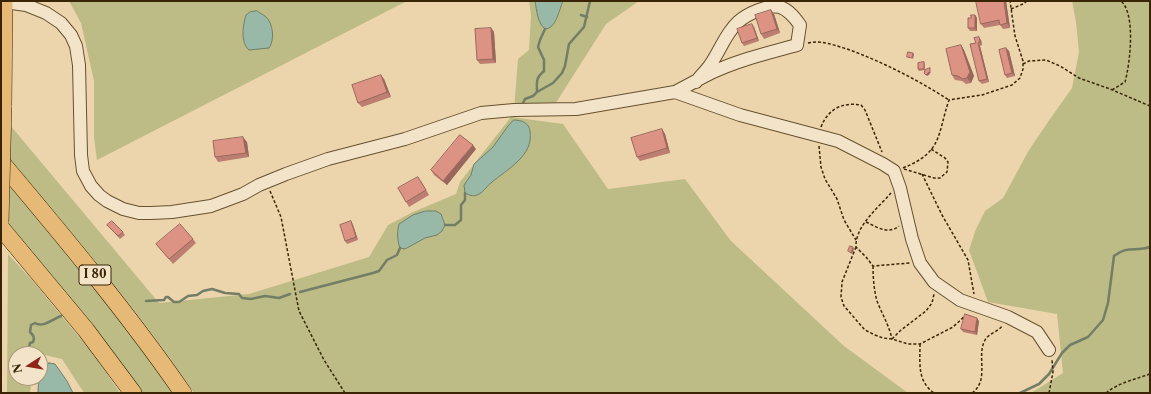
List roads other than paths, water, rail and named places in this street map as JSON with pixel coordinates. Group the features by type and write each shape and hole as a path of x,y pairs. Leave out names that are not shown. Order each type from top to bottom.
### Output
{"highway":[{"name":"I 80","path":"1,162 115,300 144,337 183,393"},
{"path":"1,228 86,330 132,393"}],"main road":[{"path":"1,222 5,2"}],"lane":[{"path":"5,2 26,5 46,13 62,24 74,40 79,65 82,165 91,186 99,195 123,209 139,213 172,212 212,206 328,159 405,139 481,113 514,110 576,109 675,92 696,82 712,73 757,56 797,45 800,25 792,14 780,7 766,8 751,13 738,22 723,41 710,65 696,82"},
{"path":"675,92 740,115 838,142 894,171 920,262 934,282 960,300 1006,317 1037,332 1049,350"}],"waterway":[{"path":"537,92 553,83 562,73 565,66 569,44 584,27 590,1"},
{"path":"581,15 587,17"},
{"path":"522,105 525,99 533,96 537,92 538,79 544,71 544,60 538,47 545,29"},
{"path":"445,225 455,225 461,220 461,205 465,200 465,193"},
{"path":"1020,393 1039,384 1049,374 1062,353 1070,345 1088,337 1103,320 1108,303 1114,256 1123,251 1150,247"},
{"path":"300,292 379,271 387,260 397,255 400,248"},
{"path":"146,301 164,300 168,297 174,302 179,302 188,296 197,295 203,291 212,289 225,293 239,294 242,298 251,299 265,296 279,298 290,294"},
{"path":"29,346 34,339 30,332 31,325 35,323 45,324 61,316"}]}
